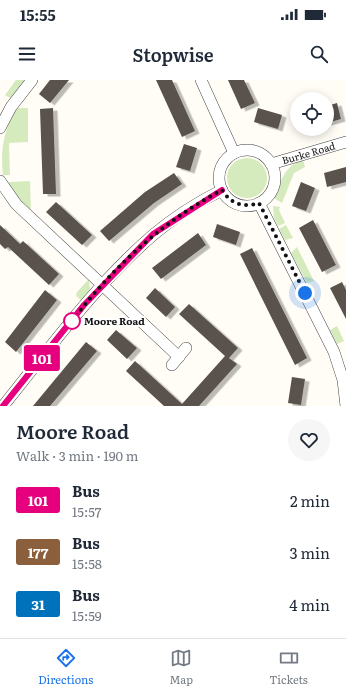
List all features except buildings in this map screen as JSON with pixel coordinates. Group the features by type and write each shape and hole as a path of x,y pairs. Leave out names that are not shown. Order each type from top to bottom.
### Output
{"street":[{"path":"0,128 12,107 32,80"},
{"path":"201,80 234,153"},
{"name":"Burke Road","path":"271,164 346,142"},
{"path":"250,150 259,153 271,164 274,179 273,186 265,199 259,203 245,206 238,204 231,201 222,190 219,182 222,165 234,153 250,150"},
{"path":"0,181 16,204 103,285 176,361 186,348"},
{"path":"3,406 103,285 153,234 222,190"},
{"path":"259,203 334,352 343,380 346,406"}],"green space":[{"path":"16,80 26,80 12,99 5,95"},
{"path":"17,108 28,108 28,142 9,143 10,175 3,175 2,157 4,140 9,124"},
{"path":"247,158 261,164 267,178 261,192 247,198 233,192 227,178 233,164"},
{"path":"303,160 305,167 294,173 282,203 274,198 281,180 291,166"},
{"path":"30,181 31,213 7,185 10,182"},
{"path":"273,206 280,207 279,210 285,223 278,226 274,218"},
{"path":"286,225 293,238 285,240 279,229"},
{"path":"297,247 314,281 307,283 291,253"},
{"path":"89,279 90,289 82,301 76,296 77,292"},
{"path":"337,326 344,341 337,344 330,330"}],"bus line":[{"name":"101","path":"3,406 84,305 153,234 207,198 222,190"}],"place":[{"name":"Moore Road","path":"72,321"}],"route":[{"path":"72,321 84,305 153,234 207,198 222,190 231,201 238,204 245,206 259,203 305,293"}]}
